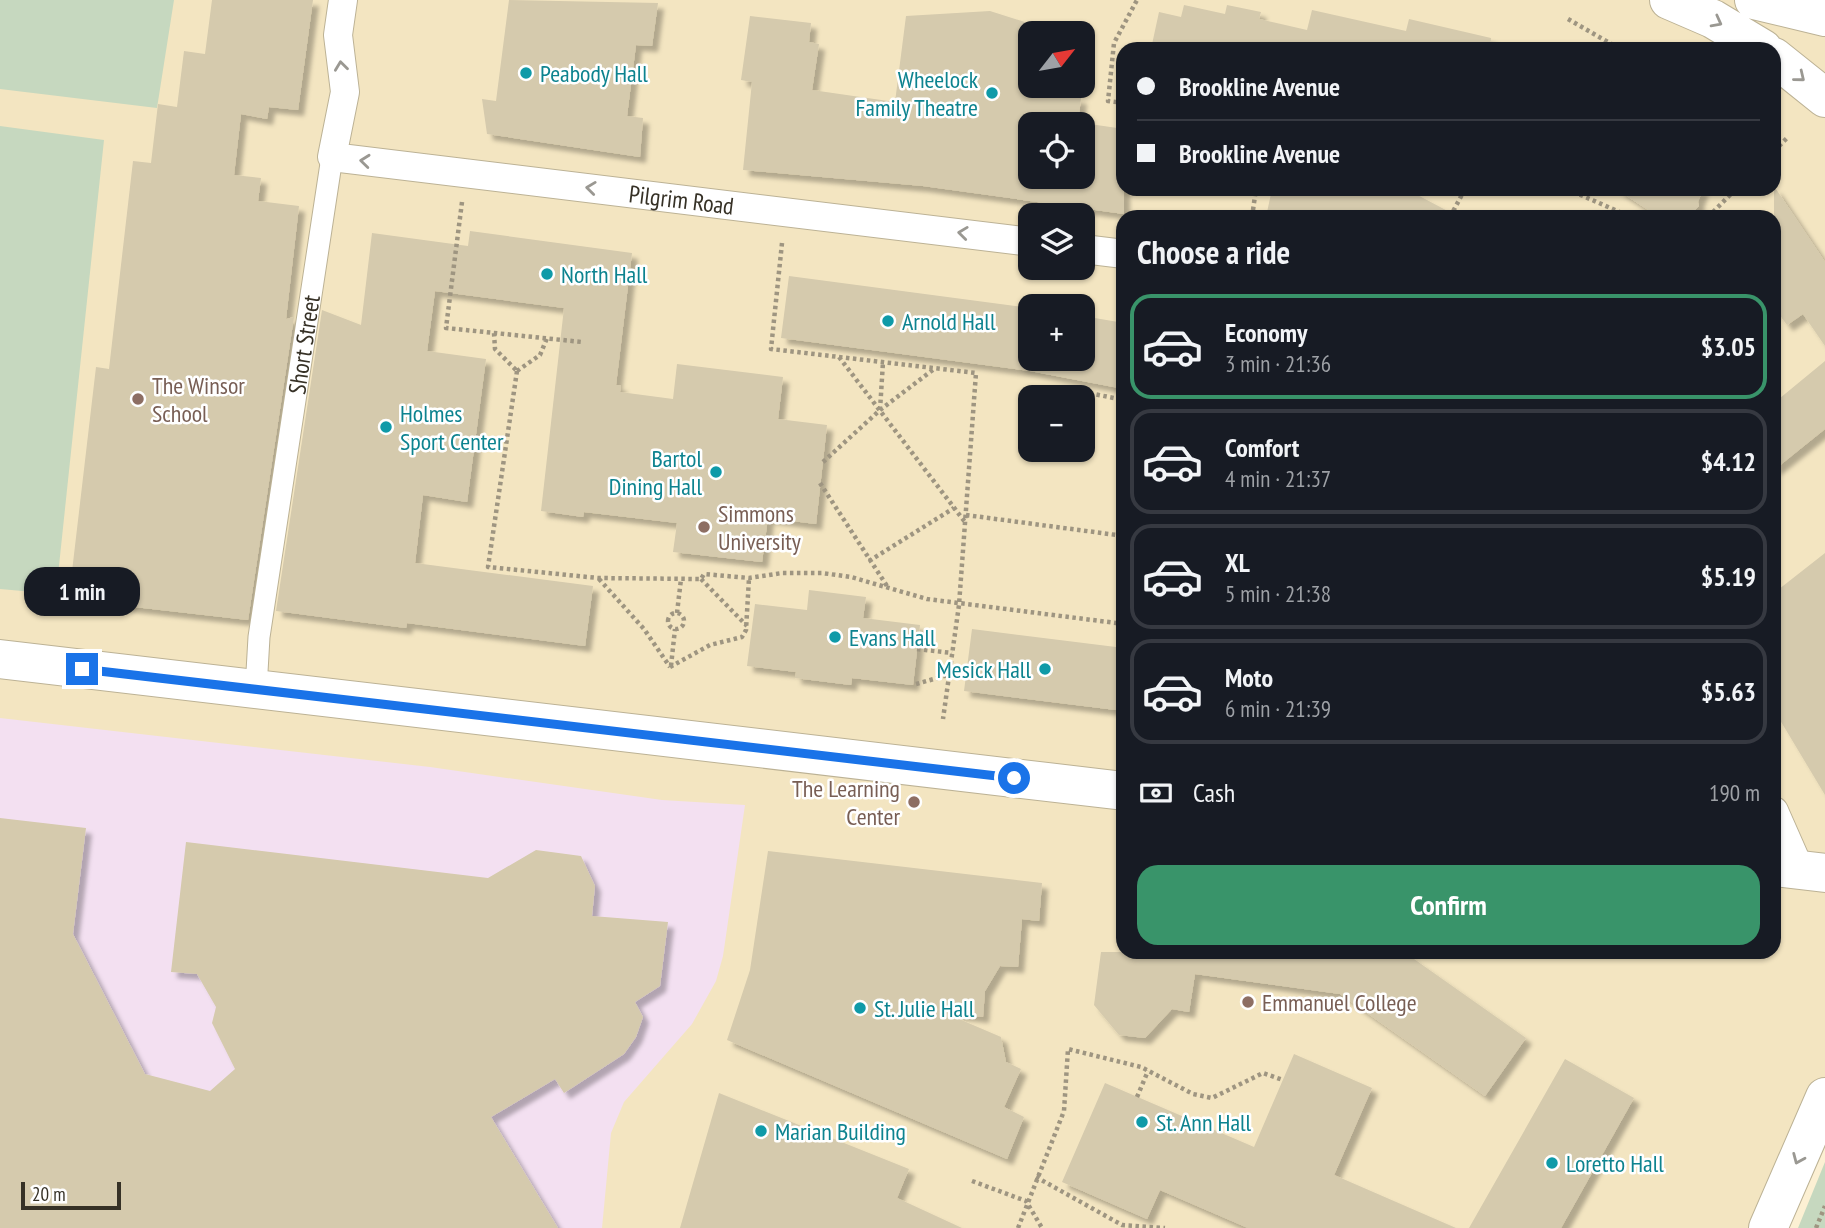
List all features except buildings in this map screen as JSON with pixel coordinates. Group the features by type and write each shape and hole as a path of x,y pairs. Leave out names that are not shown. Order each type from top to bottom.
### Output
{"main road":[{"path":"1669,0 1713,19 1751,42"},
{"path":"1754,0 1825,17"},
{"path":"1781,63 1825,98"},
{"path":"0,659 1116,789"},
{"path":"1768,1228 1825,1097"}],"street":[{"name":"Short Street","path":"256,689 259,637 332,157 345,92 338,35 343,0"},
{"name":"Pilgrim Road","path":"332,157 1018,240"},
{"path":"1095,250 1116,253"},
{"path":"1781,827 1800,870"}],"path":[{"path":"1116,102 1108,100 1114,43 1137,0"},
{"path":"1569,19 1608,42"},
{"path":"1781,144 1787,138"},
{"path":"463,194 446,328 582,342"},
{"path":"1583,196 1615,210"},
{"path":"1714,210 1729,196"},
{"path":"783,233 771,349 976,373 959,604 943,719"},
{"path":"494,333 495,349 517,371"},
{"path":"547,338 540,355 517,371 488,567 598,578 701,579 747,626"},
{"path":"839,357 965,522"},
{"path":"880,410 883,362"},
{"path":"823,462 880,410 935,368"},
{"path":"1095,394 1116,398"},
{"path":"820,483 887,587"},
{"path":"869,561 954,508"},
{"path":"965,514 1116,535"},
{"path":"701,579 704,574 749,578 782,573 822,573 927,599 1116,623"},
{"path":"598,578 643,629 670,667"},
{"path":"670,667 710,645 742,637 747,626 749,578"},
{"path":"675,629 670,627 668,618 677,612 681,579"},
{"path":"670,667 675,629 684,622 684,617 677,612"},
{"path":"917,649 952,653"},
{"path":"916,684 949,675"},
{"path":"1018,1228 1026,1201 1064,1111 1068,1049 1148,1071 1193,1094 1212,1098 1264,1073 1283,1080"},
{"path":"1137,1097 1148,1071"},
{"path":"1036,1177 1122,1225 1165,1228"},
{"path":"972,1181 1026,1201 1042,1228"},
{"path":"1816,1228 1825,1206"}],"shaded area":[{"path":"0,0 1825,0 1825,1097 1768,1228 0,1228"},
{"path":"0,718 430,767 662,800 745,805 723,956 716,981 692,1024 624,1102 611,1133 602,1228 0,1228"}],"green space":[{"path":"0,0 174,0 157,108 0,89"},
{"path":"0,126 104,140 56,594 0,589"},
{"path":"1825,1162 1825,1228 1798,1228"}],"place":[{"name":"Peabody Hall","path":"526,73"},
{"name":"Wheelock Family Theatre","path":"992,93"},
{"name":"North Hall","path":"547,274"},
{"name":"Arnold Hall","path":"888,321"},
{"name":"The Winsor School","path":"138,399"},
{"name":"Holmes Sport Center","path":"386,427"},
{"name":"Bartol Dining Hall","path":"716,472"},
{"name":"Simmons University","path":"704,527"},
{"name":"Evans Hall","path":"835,637"},
{"name":"Mesick Hall","path":"1045,669"},
{"name":"The Learning Center","path":"914,802"},
{"name":"Emmanuel College","path":"1248,1002"},
{"name":"St. Julie Hall","path":"860,1008"},
{"name":"St. Ann Hall","path":"1142,1122"},
{"name":"Marian Building","path":"761,1131"},
{"name":"Loretto Hall","path":"1552,1163"}],"route":[{"path":"82,669 1014,778"}]}
